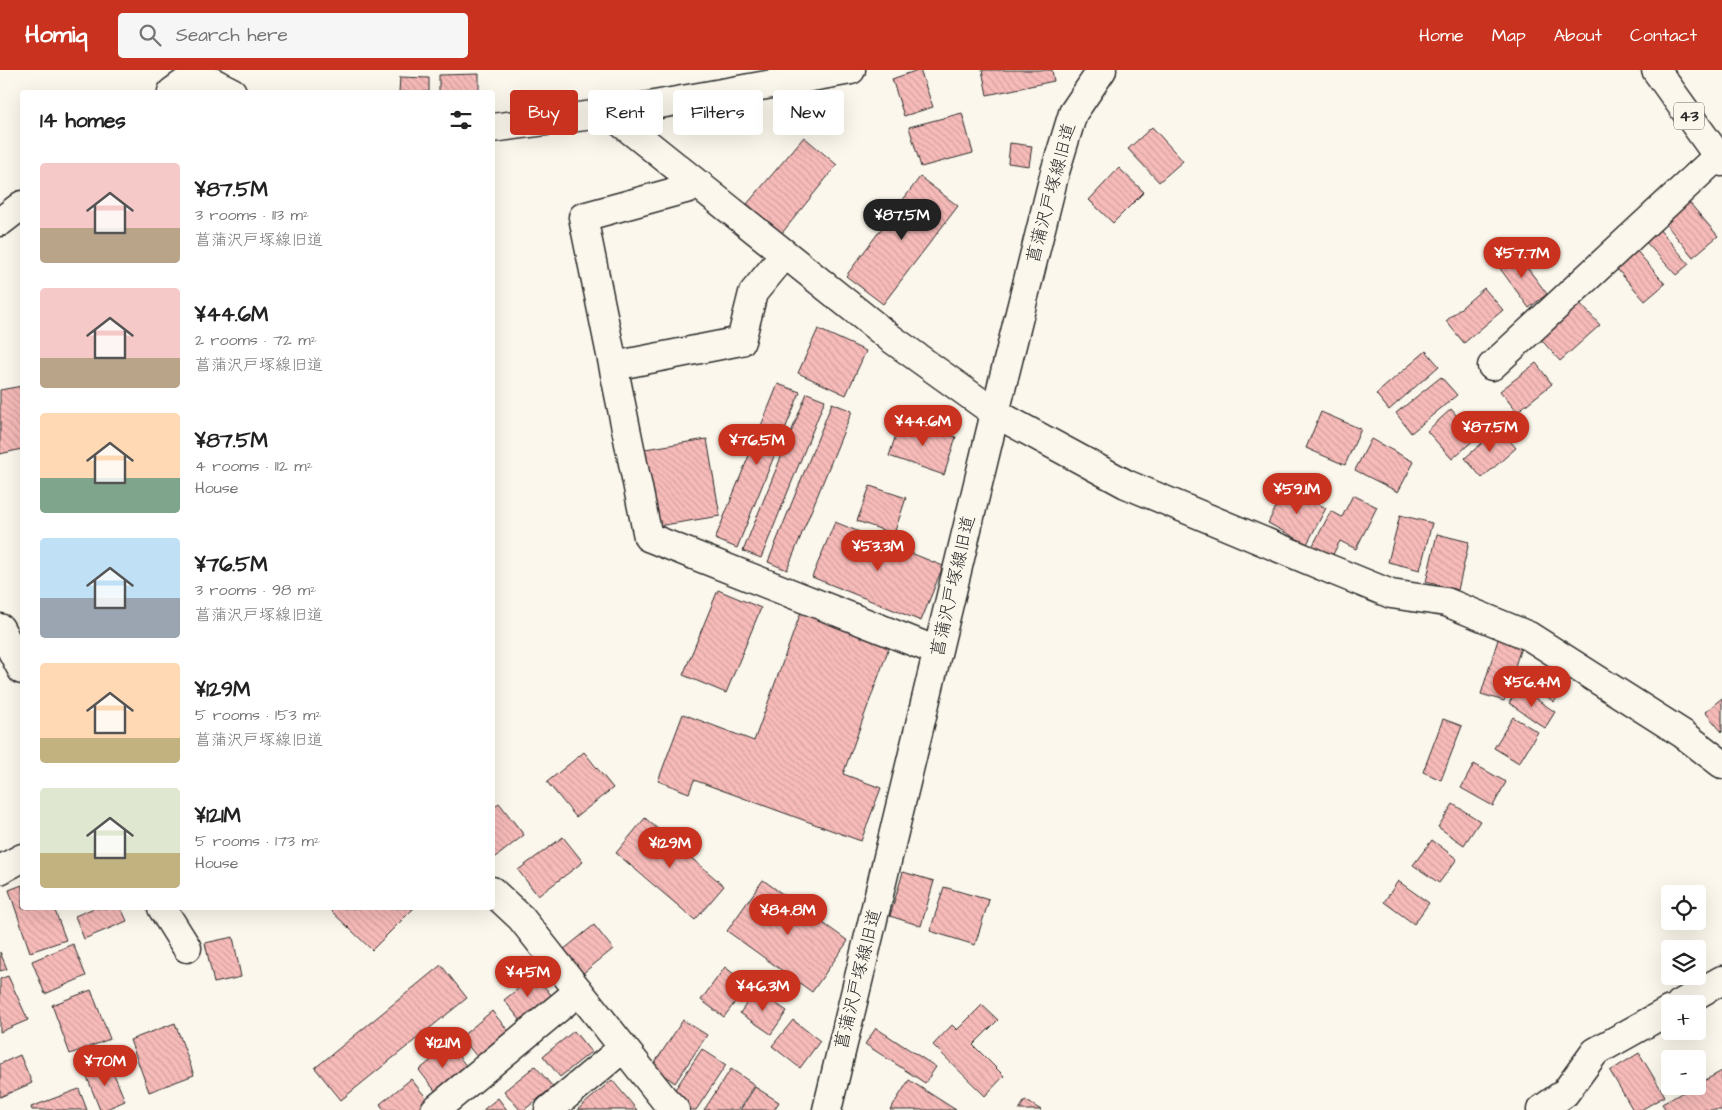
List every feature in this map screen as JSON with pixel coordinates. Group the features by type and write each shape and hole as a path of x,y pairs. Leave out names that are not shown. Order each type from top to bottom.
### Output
{"street":[{"path":"663,104 851,70"},
{"name":"菖蒲沢戸塚線旧道","path":"827,1110 994,413 1055,172 1073,113 1102,70"},
{"name":"43","path":"1656,70 1720,159"},
{"path":"174,90 195,72 228,90"},
{"path":"495,128 588,117"},
{"path":"636,135 889,336 994,413 1126,484 1332,570 1391,594 1446,602 1529,636 1682,734 1722,764"},
{"path":"1492,366 1720,159"},
{"path":"700,185 583,216 648,537 937,651"},
{"path":"0,222 20,207"},
{"path":"614,366 741,341 753,292 786,254"},
{"path":"0,628 20,666"},
{"path":"0,870 20,859"},
{"path":"495,894 521,918 664,1100 675,1110"},
{"path":"163,910 187,948"},
{"path":"1696,995 1722,980"},
{"path":"435,1110 579,991"},
{"path":"1541,1110 1565,1093 1595,1052 1661,1015"},
{"path":"550,1110 624,1048"}],"building":[{"path":"920,70 933,107 904,116 892,79"},
{"path":"982,70 1052,70 1054,81 987,95"},
{"path":"479,74 479,90 439,90 439,75"},
{"path":"400,77 429,78 429,90 399,90"},
{"path":"962,113 973,153 921,167 909,127"},
{"path":"1152,127 1183,161 1159,182 1128,149"},
{"path":"804,137 837,165 782,233 747,204"},
{"path":"1010,143 1032,146 1029,166 1008,163"},
{"path":"1119,168 1144,192 1113,223 1089,200"},
{"path":"920,177 958,206 883,304 846,276"},
{"path":"1688,201 1718,236 1693,257 1664,222"},
{"path":"1658,228 1689,264 1676,275 1645,241"},
{"path":"1514,250 1547,294 1529,308 1496,263"},
{"path":"1636,250 1665,284 1645,301 1616,268"},
{"path":"1484,288 1503,310 1464,343 1446,321"},
{"path":"1577,300 1600,325 1560,361 1538,336"},
{"path":"818,329 866,351 846,395 798,373"},
{"path":"1426,351 1439,366 1389,410 1376,394"},
{"path":"1536,363 1552,384 1517,412 1500,391"},
{"path":"1441,377 1457,395 1411,433 1396,413"},
{"path":"778,384 800,392 737,548 715,539"},
{"path":"20,386 20,449 0,454 0,390"},
{"path":"807,393 825,400 761,558 743,551"},
{"path":"832,403 852,411 787,570 768,562"},
{"path":"1451,409 1476,438 1452,459 1427,431"},
{"path":"1321,412 1361,429 1345,465 1306,448"},
{"path":"901,419 956,437 944,475 889,456"},
{"path":"1499,428 1516,448 1482,478 1465,458"},
{"path":"707,439 720,516 658,526 645,449"},
{"path":"1371,439 1414,462 1398,492 1355,470"},
{"path":"870,486 906,498 894,534 857,521"},
{"path":"1286,487 1326,508 1307,544 1268,523"},
{"path":"1353,495 1377,507 1356,549 1340,541 1330,560 1311,549 1331,511 1342,517"},
{"path":"1400,515 1432,523 1420,570 1388,562"},
{"path":"835,522 943,566 921,621 812,577"},
{"path":"1437,534 1469,542 1458,590 1426,582"},
{"path":"718,590 761,608 726,693 683,675"},
{"path":"802,609 891,642 843,774 881,788 861,841 694,780 689,793 658,781 683,714 754,741"},
{"path":"1500,633 1523,641 1504,701 1481,694"},
{"path":"1549,667 1568,682 1554,702 1534,687"},
{"path":"1519,687 1555,712 1545,728 1509,703"},
{"path":"1722,698 1722,732 1705,712"},
{"path":"1513,717 1538,732 1519,763 1494,748"},
{"path":"1443,719 1462,726 1441,780 1423,772"},
{"path":"584,752 613,788 576,817 547,782"},
{"path":"1474,764 1506,782 1493,806 1461,788"},
{"path":"499,803 524,835 495,858 495,806"},
{"path":"1453,804 1480,821 1464,845 1438,827"},
{"path":"645,818 724,886 695,920 616,853"},
{"path":"563,837 583,862 538,896 518,870"},
{"path":"1432,840 1457,859 1439,883 1413,865"},
{"path":"903,872 934,881 921,926 890,916"},
{"path":"763,880 848,941 812,992 727,931"},
{"path":"1398,881 1429,903 1414,924 1384,902"},
{"path":"20,886 20,910 55,910 66,940 30,952 9,890"},
{"path":"944,887 989,900 975,945 930,931"},
{"path":"89,910 122,910 127,921 84,939 75,916"},
{"path":"330,910 412,910 372,950"},
{"path":"594,925 613,949 582,974 563,950"},
{"path":"233,937 241,977 214,983 205,943"},
{"path":"73,944 86,976 45,994 32,961"},
{"path":"0,952 7,969 0,971"},
{"path":"441,965 467,998 341,1100 315,1068"},
{"path":"725,967 748,985 724,1017 701,1000"},
{"path":"535,975 552,996 521,1021 504,1000"},
{"path":"8,976 28,1020 0,1032 0,979"},
{"path":"91,990 110,1039 70,1054 52,1005"},
{"path":"756,990 787,1011 771,1034 740,1013"},
{"path":"982,1005 998,1020 973,1045 1004,1076 985,1096 933,1045 952,1025 957,1030"},
{"path":"492,1011 510,1033 478,1058 461,1037"},
{"path":"683,1020 707,1035 675,1083 652,1067"},
{"path":"793,1020 820,1041 800,1068 772,1046"},
{"path":"175,1023 194,1075 149,1092 130,1040"},
{"path":"876,1028 936,1067 925,1083 865,1044"},
{"path":"574,1031 591,1052 560,1077 543,1056"},
{"path":"450,1045 467,1067 436,1092 419,1070"},
{"path":"702,1049 726,1065 696,1110 691,1110 670,1097"},
{"path":"1639,1053 1661,1089 1661,1095 1665,1096 1641,1110 1633,1110 1610,1071"},
{"path":"20,1055 32,1083 0,1097 0,1064"},
{"path":"109,1062 125,1101 100,1110 85,1072"},
{"path":"535,1066 553,1087 524,1110 520,1110 504,1091"},
{"path":"731,1069 755,1085 738,1110 704,1110"},
{"path":"1722,1071 1722,1110 1666,1110 1662,1104 1678,1095 1706,1095 1706,1080"},
{"path":"411,1079 428,1100 416,1110 384,1110 380,1104"},
{"path":"612,1080 637,1110 577,1110"},
{"path":"909,1080 956,1110 890,1110"},
{"path":"755,1087 779,1102 774,1110 740,1110"},
{"path":"79,1089 87,1110 32,1110 31,1107"},
{"path":"498,1098 507,1110 483,1110"},
{"path":"1025,1100 1041,1110 1019,1110"}]}
